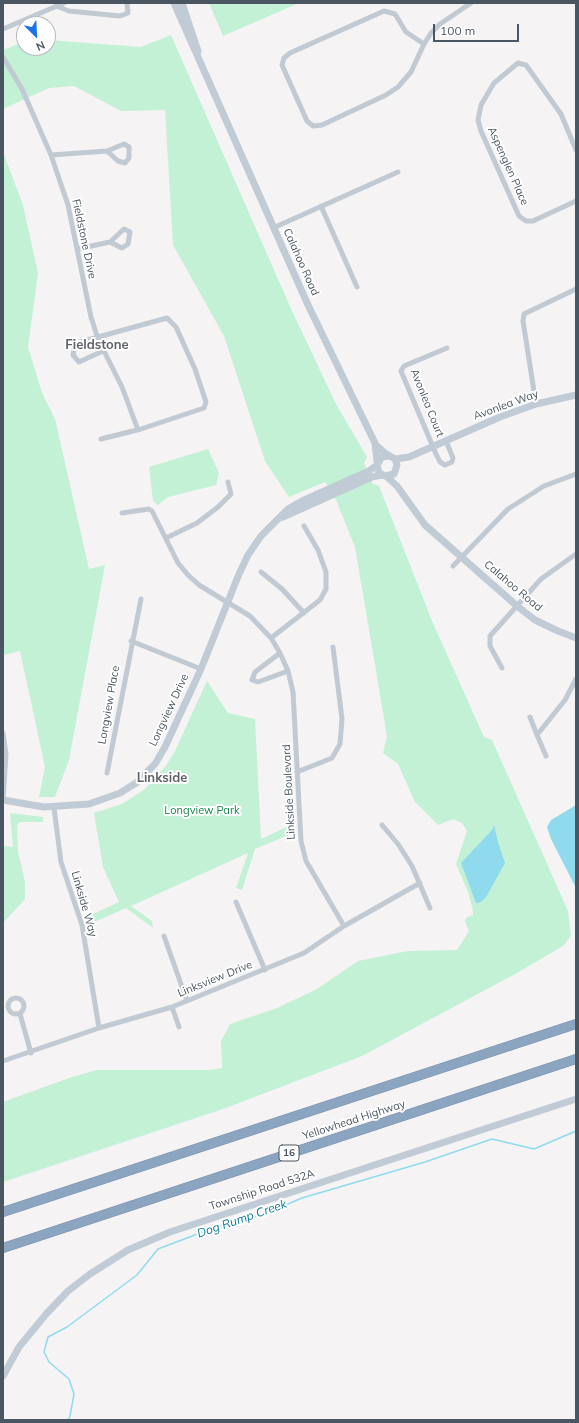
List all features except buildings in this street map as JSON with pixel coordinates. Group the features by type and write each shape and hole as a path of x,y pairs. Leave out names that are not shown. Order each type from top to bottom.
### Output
{"highway":[{"name":"Yellowhead Highway","path":"3,1212 576,1024"},
{"name":"Yellowhead Highway","path":"3,1248 576,1059"}],"street":[{"path":"3,28 64,3"},
{"path":"56,6 69,11 120,16 128,13 127,3"},
{"name":"Calahoo Road","path":"174,3 273,228 339,371 375,443 377,463"},
{"name":"Calahoo Road","path":"182,3 211,89"},
{"path":"424,44 406,32 395,14 384,11 290,54 284,58 282,65 307,121 310,124 318,126 380,98 398,87 410,72 431,33 440,24 471,3"},
{"name":"Fieldstone Drive","path":"3,57 22,89 51,155 68,205 90,318 103,351 122,388 138,430"},
{"name":"Aspenglen Place","path":"576,149 561,114 524,63 518,63 489,89 479,110 479,125 521,218 526,221 533,221 576,201"},
{"path":"51,155 107,151 124,144 129,147 129,158 125,163 118,161 107,151"},
{"path":"273,228 398,172"},
{"path":"321,206 357,287"},
{"path":"77,249 110,242"},
{"path":"536,404 523,321 524,314 576,289"},
{"path":"102,440 138,430 204,408 206,402 195,369 176,327 167,318 80,342 75,346 73,355 80,362 103,351"},
{"name":"Avonlea Court","path":"434,447 401,371 404,366 447,348"},
{"name":"Avonlea Way","path":"397,469 410,457 500,417 536,404 576,395"},
{"path":"434,447 440,462 445,465 449,465 452,462 452,458 446,441"},
{"name":"Calahoo Road","path":"375,443 392,457"},
{"path":"397,469 392,476 384,476 378,471 377,463 382,457 392,457 397,469 397,486"},
{"name":"Avonlea Way","path":"392,457 410,457"},
{"name":"Longview Drive","path":"3,800 32,807 54,808 89,804 120,793 136,783 155,764 164,747 201,669 227,602 248,555 261,536 288,509 302,500 369,472 377,463"},
{"path":"453,566 508,509 544,486 576,474"},
{"name":"Calahoo Road","path":"384,476 397,486 425,525 517,606 535,620 576,638"},
{"name":"Longview Drive","path":"277,519 372,477 384,476"},
{"path":"166,538 197,523 218,507 231,494 228,482"},
{"name":"Linkside Boulevard","path":"122,513 149,509 152,511 178,563 188,575 199,585 250,616 271,638 280,653 288,671 293,692 301,841 306,861 344,926"},
{"path":"271,638 320,600 326,589 326,572 318,550 304,526"},
{"path":"502,668 490,646 490,636 541,579 576,554"},
{"path":"261,572 282,589 304,613"},
{"name":"Longview Place","path":"107,773 131,641 141,599"},
{"path":"131,641 201,669"},
{"path":"297,772 332,758 340,744 342,719 333,647"},
{"path":"280,653 255,672 252,680 258,682 288,671"},
{"path":"537,735 565,700 576,679"},
{"path":"530,717 546,756"},
{"path":"3,733 6,754 3,800"},
{"name":"Linkside Way","path":"54,808 61,862 82,925 99,1028"},
{"path":"382,825 404,852 420,883 430,908"},
{"name":"Linksview Drive","path":"3,1061 31,1053 99,1028 172,1007 265,970 304,953 344,926 420,883"},
{"path":"236,902 265,970"},
{"path":"164,936 187,1001"},
{"path":"172,1007 179,1027"},
{"path":"20,1014 31,1053"},
{"name":"Township Road 532A","path":"3,1376 19,1347 47,1312 68,1291 90,1274 128,1250 170,1232 576,1098"}],"green space":[{"path":"209,3 299,3 223,36"},
{"path":"171,35 292,311 336,404 367,457 364,463 373,484 379,486 432,621 484,737 492,740 568,911 571,936 563,946 517,973 362,1056 223,1109 3,1182 3,1102 72,1077 97,1070 210,1070 222,1068 221,1041 230,1024 277,1008 317,989 358,961 408,951 457,950 469,931 465,922 466,918 473,915 468,892 456,864 467,831 462,823 453,819 438,825 415,802 398,764 383,753 387,736 355,547 336,500 325,482 289,497 265,461 224,336 173,245 165,110 121,111 74,86 49,88 3,109 3,50 16,45 16,56 56,56 56,41 141,47"},
{"path":"3,152 23,205 38,273 28,347 42,393 55,419 89,569 105,565 69,760 55,797 39,797 45,767 20,651 3,655"},
{"path":"208,449 219,473 216,485 168,497 158,505 153,501 149,467"},
{"name":"Longview Park","path":"207,681 228,713 255,719 261,839 291,825 291,834 255,849 242,890 236,888 248,853 131,906 152,921 153,928 126,908 92,923 89,916 119,902 103,867 94,813 122,804 145,789 165,767 175,751"},
{"path":"10,813 43,817 43,822 20,822 17,825 18,852 25,882 25,899 3,923 3,846 13,847"}],"water":[{"path":"576,805 576,888 551,839 547,827 551,820"},
{"path":"494,825 505,863 486,897 481,902 476,903 461,863 492,830"}],"waterway":[{"name":"Dog Rump Creek","path":"68,1420 74,1394 69,1379 49,1362 44,1352 48,1337 67,1327 137,1275 158,1249 208,1230 267,1213 302,1198 425,1162 492,1139 534,1149 576,1131"}],"district":[{"name":"Fieldstone","path":"97,345"},
{"name":"Linkside","path":"162,778"}]}
